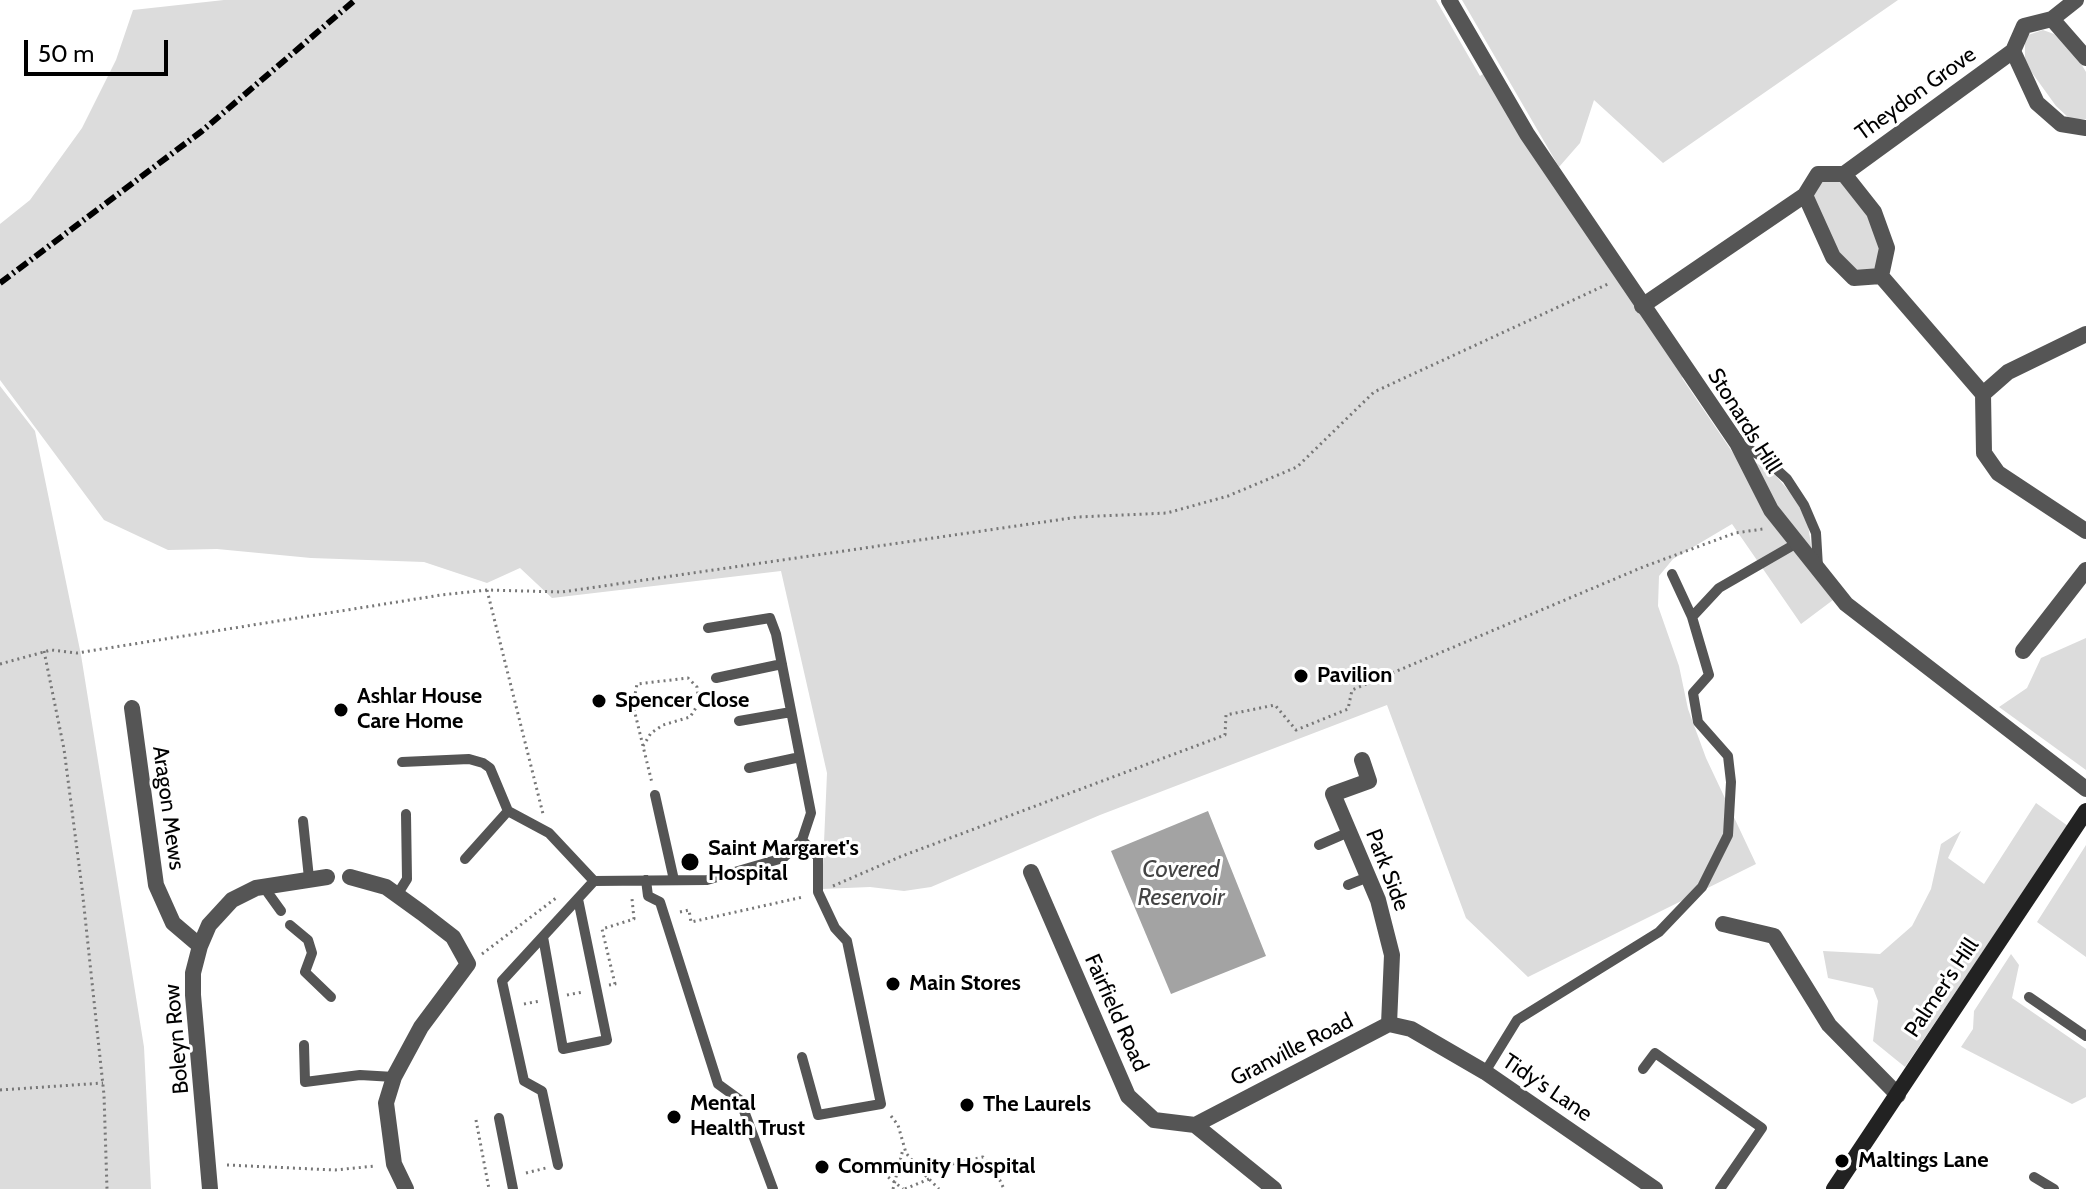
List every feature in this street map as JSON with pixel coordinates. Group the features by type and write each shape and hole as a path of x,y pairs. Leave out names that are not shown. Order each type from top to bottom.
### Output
{"main road":[{"name":"Palmer's Hill","path":"1834,1189 2086,811"}],"street":[{"name":"Stonards Hill","path":"1449,0 1527,134 1737,443 1771,510 1818,570 1846,604 2086,789"},
{"name":"Theydon Grove","path":"1642,306 1805,195 1818,174 1844,174 2013,51 2024,26 2052,19 2076,0"},
{"path":"2052,19 2086,58"},
{"path":"2013,51 2037,103 2061,124 2086,128"},
{"path":"1844,174 1874,212 1887,248 1881,276"},
{"path":"1805,195 1833,257 1854,278 1881,276"},
{"path":"1881,276 1983,394 1984,453 1998,473 2086,531"},
{"path":"1983,394 2008,372 2086,334"},
{"path":"2023,651 2086,570"},
{"name":"Aragon Mews","path":"132,708 156,885 173,923 200,946"},
{"name":"Park Side","path":"1362,760 1369,781 1333,794 1378,900 1392,955 1389,1024"},
{"name":"Fairfield Road","path":"1031,872 1128,1096 1154,1120 1195,1125"},
{"name":"Boleyn Row","path":"210,1189 193,995 193,973 200,946 209,925 232,900 263,886 327,877"},
{"path":"350,877 386,887 397,895 453,937 468,964 421,1027 394,1077 386,1103 394,1164 406,1189"},
{"path":"1723,924 1774,936 1829,1025 1898,1095"},
{"name":"Granville Road","path":"1195,1125 1389,1024 1411,1029"},
{"name":"Tidy's Lane","path":"1411,1029 1485,1072 1655,1189"},
{"path":"1195,1125 1274,1189"}],"lane":[{"path":"1737,443 1763,457 1787,479 1804,505 1816,533 1818,570"},
{"path":"1692,617 1719,588 1797,543"},
{"path":"1485,1072 1517,1020 1659,932 1702,887 1721,854 1728,835 1731,782 1728,756 1698,722 1693,693 1709,675 1692,617 1672,574"},
{"path":"402,762 435,764 469,759 496,770 508,811 549,833 594,881 613,884 646,880 707,880 783,858 802,840 811,813 770,618 708,628"},
{"path":"716,678 782,664"},
{"path":"739,721 791,712"},
{"path":"749,768 800,757"},
{"path":"655,795 674,880"},
{"path":"465,859 508,811"},
{"path":"397,895 407,879 406,814"},
{"path":"303,821 309,878"},
{"path":"1319,845 1349,832"},
{"path":"802,840 818,857 818,892 835,928 847,941 881,1104 818,1115 802,1057"},
{"path":"1348,885 1368,877"},
{"path":"646,880 648,896 660,902 665,916 718,1084 740,1100 773,1189"},
{"path":"558,1165 542,1091 524,1081 502,981 594,881"},
{"path":"263,886 281,911"},
{"path":"543,937 563,1049 607,1040 578,899"},
{"path":"290,925 308,940 312,953 305,972 331,997"},
{"path":"2029,997 2086,1036"},
{"path":"304,1045 305,1082 360,1075 394,1077"},
{"path":"1643,1069 1655,1053 1762,1128 1720,1189"},
{"path":"499,1118 512,1183"},
{"path":"2034,1177 2054,1189"}],"path":[{"path":"0,664 44,651 77,653 487,590 562,592 1078,517 1167,513 1228,496 1297,467 1374,392 1622,277"},
{"path":"665,916 689,910 691,922 818,892 902,856 1225,735 1226,715 1275,705 1296,730 1348,709 1352,690 1685,551 1735,533 1782,524"},
{"path":"487,590 549,833"},
{"path":"44,651 64,749 103,1083 107,1189"},
{"path":"643,746 651,733 663,725 690,717 699,703 697,687 688,678 637,684 633,705 643,746 655,795"},
{"path":"468,964 556,898"},
{"path":"0,1090 103,1083"},
{"path":"881,1104 898,1125 904,1145 921,1171 939,1189"},
{"path":"476,1120 489,1189"},
{"path":"893,1189 904,1145"},
{"path":"921,1171 983,1157 995,1170 1004,1189"},
{"path":"207,1164 335,1170 394,1164"},
{"path":"899,1167 872,1164 904,1189 929,1179"},
{"path":"487,1182 512,1183 558,1165"}],"shaded area":[{"path":"224,0 1436,0 1480,76 1486,72 1685,375 1682,378 1833,600 1801,624 1732,524 1673,559 1659,576 1658,606 1679,666 1688,709 1706,758 1756,864 1528,977 1466,918 1387,705 1100,815 931,887 904,891 870,887 822,889 827,773 781,571 552,598 520,568 487,583 424,562 311,558 217,549 168,550 104,520 0,380 0,224 30,200 82,128 116,60 133,10"},
{"path":"1462,0 1898,0 1663,163 1594,100 1580,143 1559,167"},
{"path":"2043,30 2054,34 2074,52 2086,72 2086,119 2070,119 2056,106 2025,63 2025,36"},
{"path":"1843,181 1871,219 1881,245 1879,269 1859,273 1839,254 1811,197 1819,182"},
{"path":"0,386 35,431 81,655 144,1047 151,1189 0,1189"},
{"path":"1752,460 1776,476 1795,498 1808,525 1813,558 1778,508"},
{"path":"2086,638 2086,770 1999,707 2027,688 2041,658"},
{"path":"2036,803 2068,826 1905,1067 1873,1041 1878,1001 1873,988 1828,978 1823,951 1880,954 1912,926 1931,889 1941,844 1961,831 1948,858 1984,884"},
{"path":"2086,845 2086,957 2037,922"},
{"path":"2011,954 2019,965 2012,998 2086,1049 2086,1097 2072,1104 1961,1047 1973,1029 1974,1011"}],"water":[{"name":"Covered Reservoir","path":"1208,811 1266,956 1171,994 1111,851"}],"railway":[{"path":"0,283 202,131 355,0"}],"place":[{"name":"Pavilion","path":"1301,676"},
{"name":"Spencer Close","path":"599,701"},
{"name":"Ashlar House Care Home","path":"341,710"},
{"name":"Saint Margaret's Hospital","path":"690,862"},
{"name":"Main Stores","path":"893,984"},
{"name":"The Laurels","path":"967,1105"},
{"name":"Mental Health Trust","path":"674,1117"},
{"name":"Maltings Lane","path":"1842,1161"},
{"name":"Community Hospital","path":"822,1167"}]}
